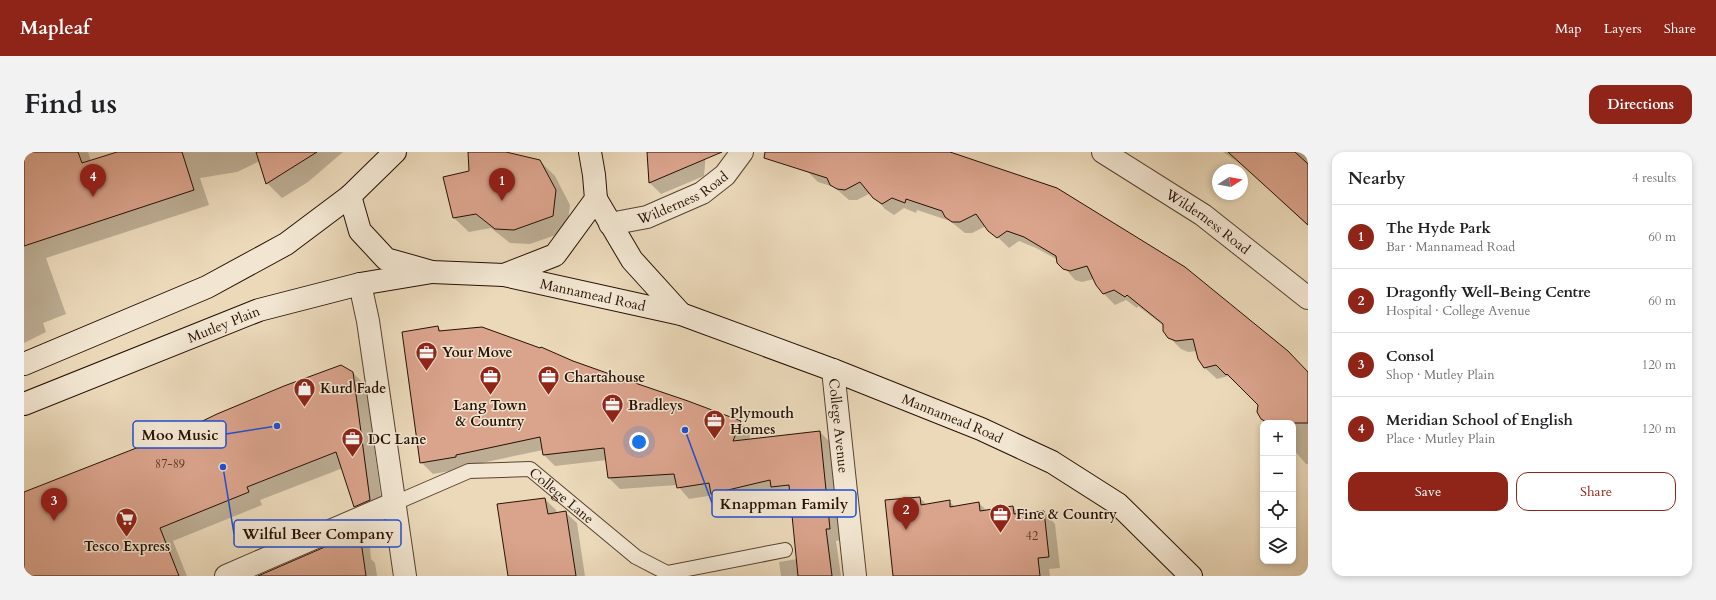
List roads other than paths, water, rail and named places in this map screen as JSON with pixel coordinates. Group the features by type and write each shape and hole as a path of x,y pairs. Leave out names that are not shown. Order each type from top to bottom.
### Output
{"main road":[{"path":"24,364 210,286 286,244 350,196 395,152"},
{"path":"350,196 360,231 386,259 432,272 504,275 555,255 596,199 590,152"},
{"name":"Wilderness Road","path":"610,224 647,217 702,193 725,175 742,152"},
{"name":"Wilderness Road","path":"1103,152 1203,215 1308,298"},
{"name":"Mannamead Road","path":"596,199 632,260 682,314"},
{"name":"Mutley Plain","path":"24,404 259,310 360,284 432,272"},
{"name":"Mannamead Road","path":"504,275 682,314 833,370 981,429 1052,462 1118,504 1191,576"},
{"path":"360,284 368,321 405,576"},
{"name":"College Avenue","path":"833,370 855,576"},
{"path":"226,576 395,503"}],"lane":[{"name":"College Lane","path":"395,503 469,471 530,469 636,557 667,574"},
{"path":"667,574 785,550"}],"place":[{"name":"Meridian School of English","path":"93,197"},
{"name":"The Hyde Park","path":"502,201"},
{"name":"Your Move","path":"426,372"},
{"name":"Lang Town & Country","path":"490,396"},
{"name":"Chartahouse","path":"549,396"},
{"name":"Kurd Fade","path":"304,408"},
{"name":"Bradleys","path":"613,424"},
{"name":"Moo Music","path":"277,426"},
{"name":"Knappman Family","path":"685,430"},
{"name":"Plymouth Homes","path":"714,440"},
{"name":"DC Lane","path":"352,458"},
{"name":"Wilful Beer Company","path":"223,467"},
{"name":"Consol","path":"54,521"},
{"name":"Dragonfly Well-Being Centre","path":"906,530"},
{"name":"Fine & Country","path":"1000,534"},
{"name":"Tesco Express","path":"127,538"}]}
